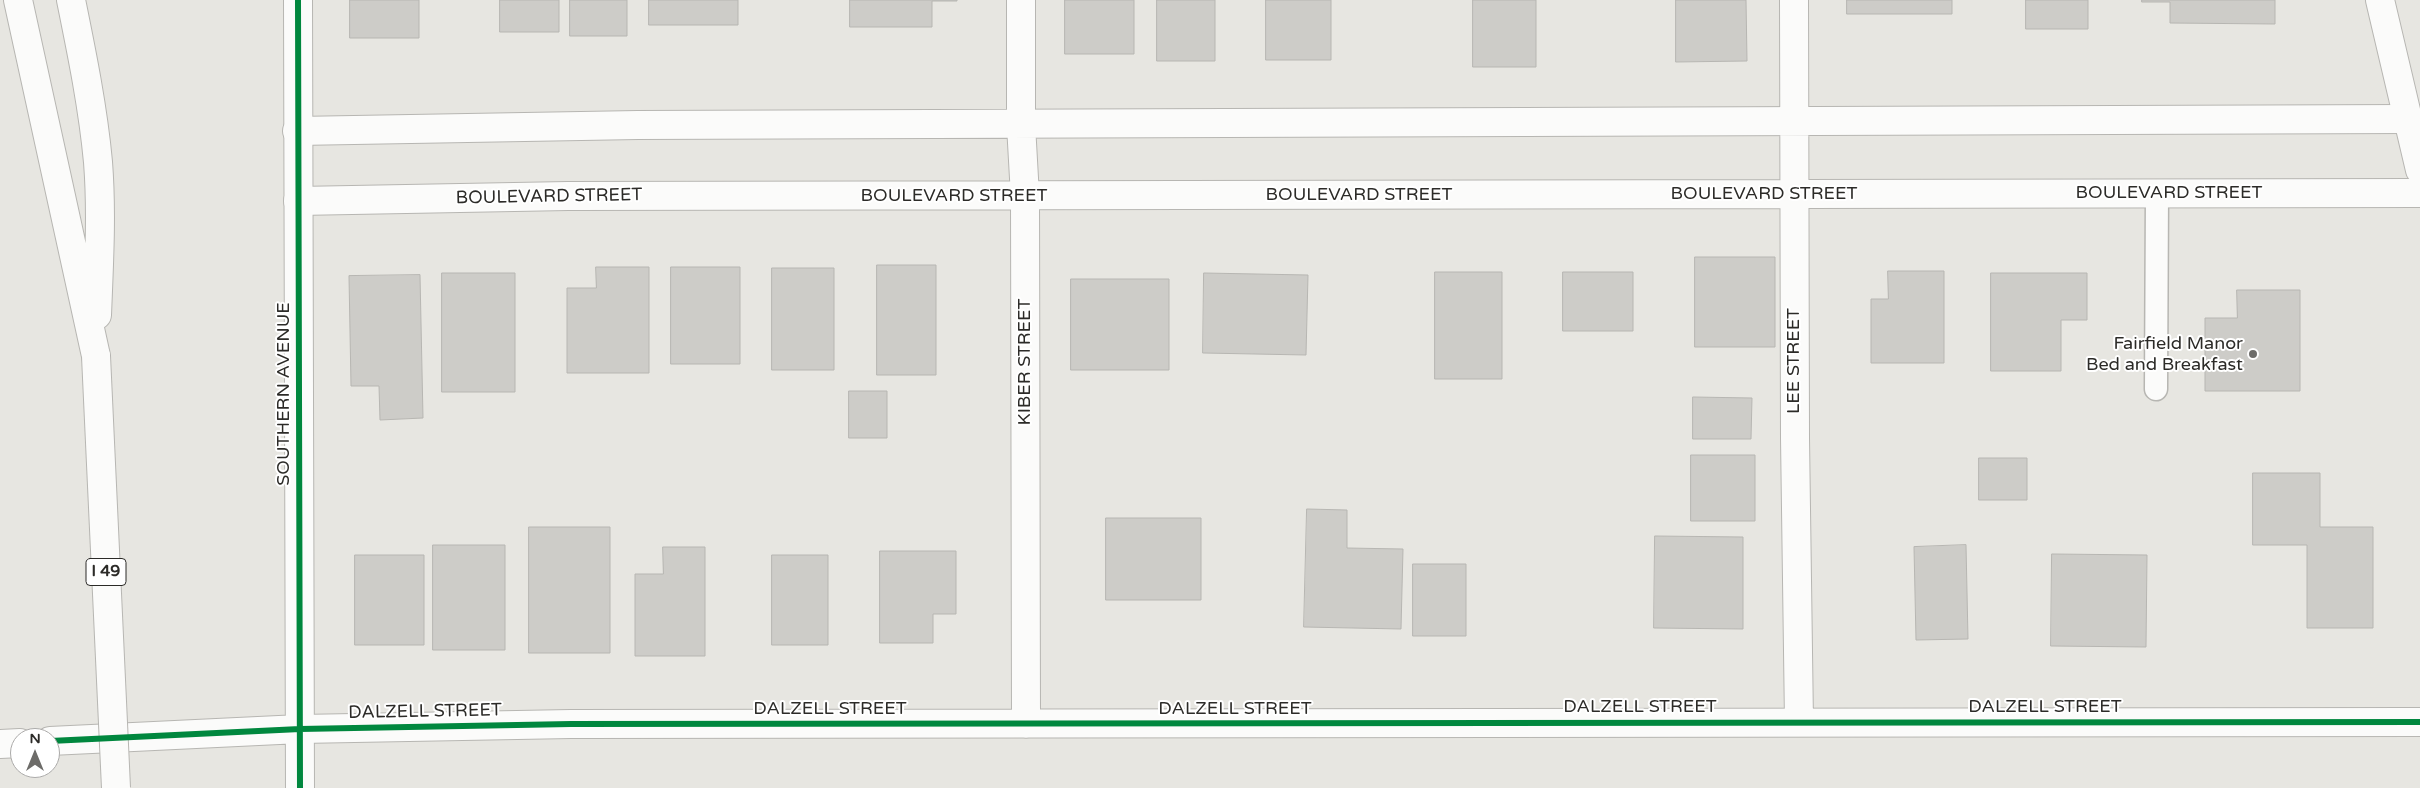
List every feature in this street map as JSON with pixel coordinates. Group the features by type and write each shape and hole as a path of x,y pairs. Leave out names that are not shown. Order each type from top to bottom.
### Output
{"main road":[{"path":"18,0 96,356"},
{"path":"72,0 87,83 98,161 101,220 96,356"},
{"name":"SOUTHERN AVENUE","path":"298,0 300,788"},
{"name":"KIBER STREET","path":"1021,0 1021,125 1024,196 1026,724"},
{"name":"LEE STREET","path":"1794,0 1799,722"},
{"path":"2380,0 2420,170"},
{"path":"297,132 638,125 2408,119"},
{"name":"BOULEVARD STREET","path":"298,201 568,196 2420,192"},
{"name":"I 49","path":"96,356 116,788"},
{"name":"DALZELL STREET","path":"60,741 300,729 571,724 2420,722"}],"lane":[{"path":"2156,389 2157,193"}],"building":[{"path":"350,0 419,0 419,38 350,38"},
{"path":"500,0 559,0 559,32 500,32"},
{"path":"570,0 627,0 627,36 570,36"},
{"path":"649,0 738,0 738,25 649,25"},
{"path":"850,0 957,1 932,1 932,27 850,27"},
{"path":"1065,0 1134,0 1134,54 1065,54"},
{"path":"1157,0 1215,0 1215,61 1157,61"},
{"path":"1266,0 1331,0 1331,60 1266,60"},
{"path":"1473,0 1536,0 1536,67 1473,67"},
{"path":"1676,0 1746,0 1747,61 1676,62"},
{"path":"1847,0 1952,0 1952,14 1847,14"},
{"path":"2026,0 2088,0 2088,29 2026,29"},
{"path":"2142,0 2275,0 2275,24 2170,23 2170,2 2142,2"},
{"path":"1695,257 1775,257 1775,347 1695,347"},
{"path":"877,265 936,265 936,375 877,375"},
{"path":"596,267 649,267 649,373 567,373 567,288 596,288"},
{"path":"671,267 740,267 740,364 671,364"},
{"path":"772,268 834,268 834,370 772,370"},
{"path":"1888,271 1944,271 1944,363 1871,363 1871,299 1888,299"},
{"path":"1435,272 1502,272 1502,379 1435,379"},
{"path":"1563,272 1633,272 1633,331 1563,331"},
{"path":"442,273 515,273 515,392 442,392"},
{"path":"1204,273 1308,275 1306,355 1203,353"},
{"path":"1991,273 2087,273 2087,320 2061,320 2061,371 1991,371"},
{"path":"420,275 423,418 380,420 379,386 351,386 349,276"},
{"path":"1071,279 1169,279 1169,370 1071,370"},
{"name":"Fairfield Manor Bed and Breakfast","path":"2237,290 2300,290 2300,391 2205,391 2205,318 2237,318"},
{"path":"849,391 887,391 887,438 849,438"},
{"path":"1693,397 1752,398 1751,439 1693,439"},
{"path":"1691,455 1755,455 1755,521 1691,521"},
{"path":"1979,458 2027,458 2027,500 1979,500"},
{"path":"2253,473 2320,473 2320,527 2373,527 2373,628 2307,628 2307,545 2253,545"},
{"path":"1307,509 1347,510 1347,548 1403,549 1401,629 1304,627"},
{"path":"1106,518 1201,518 1201,600 1106,600"},
{"path":"529,527 610,527 610,653 529,653"},
{"path":"1655,536 1743,537 1743,629 1654,628"},
{"path":"433,545 505,545 505,650 433,650"},
{"path":"1966,545 1968,639 1916,640 1914,547"},
{"path":"663,547 705,547 705,656 635,656 635,574 663,574"},
{"path":"880,551 956,551 956,614 933,614 933,643 880,643"},
{"path":"2052,554 2147,555 2146,647 2051,646"},
{"path":"355,555 424,555 424,645 355,645"},
{"path":"772,555 828,555 828,645 772,645"},
{"path":"1413,564 1466,564 1466,636 1413,636"}],"cycle path":[{"path":"298,0 300,788"},
{"path":"60,741 300,729 571,724 2420,722"}],"place":[{"name":"Fairfield Manor Bed and Breakfast","path":"2253,354"}]}
